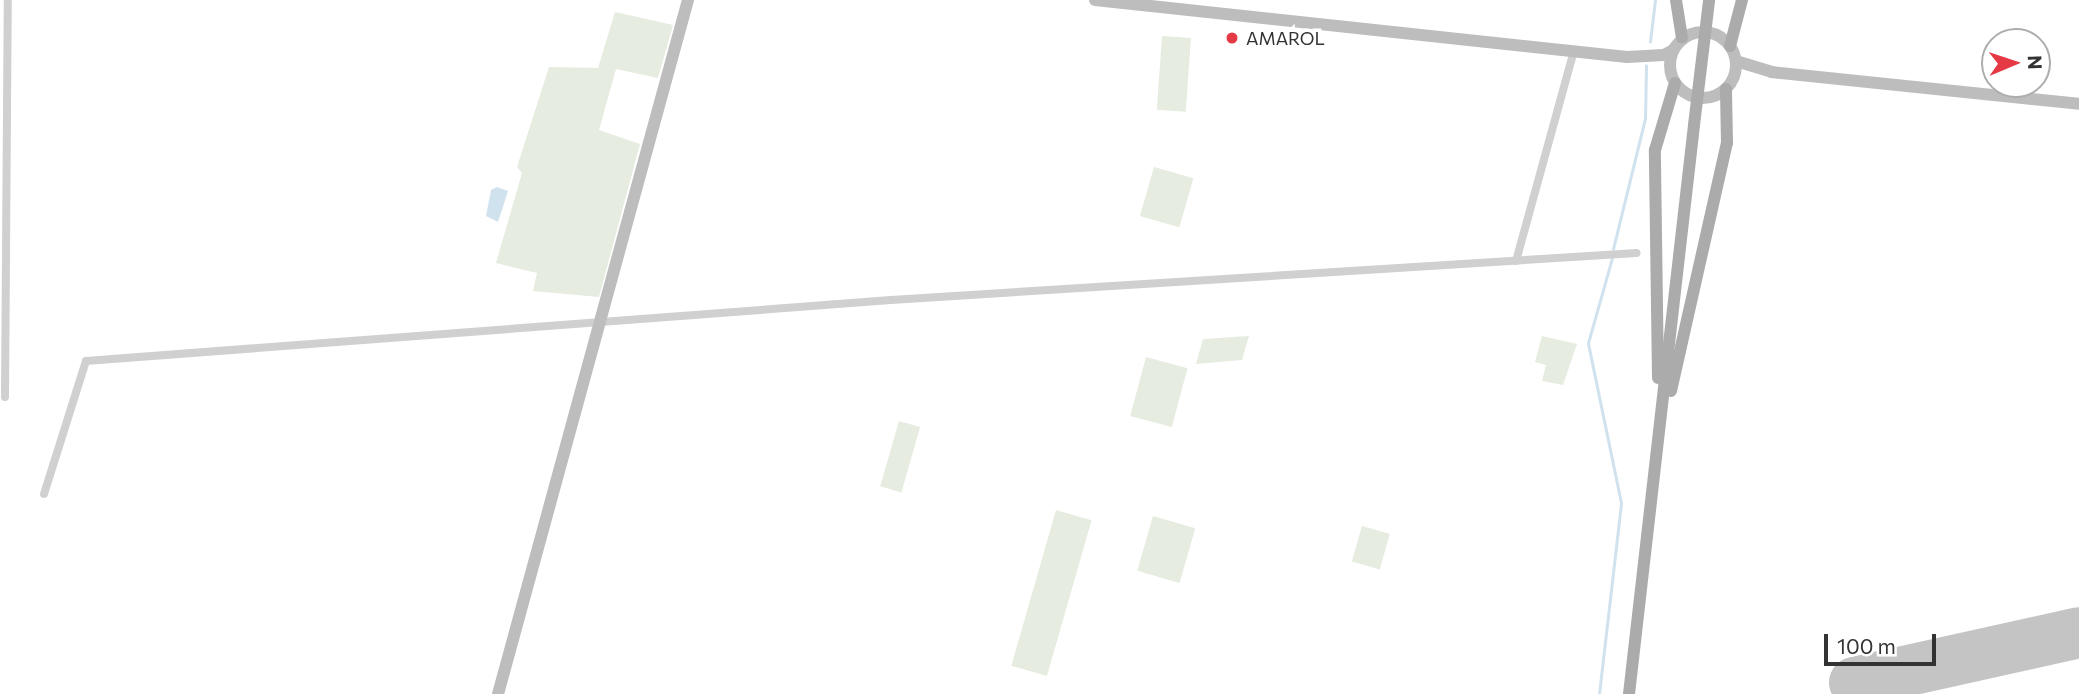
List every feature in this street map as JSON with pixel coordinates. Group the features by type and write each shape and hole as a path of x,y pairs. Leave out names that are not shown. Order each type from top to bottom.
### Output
{"main road":[{"path":"498,694 597,322 688,0"},
{"path":"1095,0 1627,57 1663,66 1672,78 1695,97 1711,97 1726,89 1734,76 1736,61 1730,46 1713,33 1682,38 1673,50 1672,78 1655,150 1659,431"},
{"path":"1676,0 1682,38"},
{"path":"1730,46 1742,0"},
{"path":"1629,694 1709,1"},
{"path":"1627,57 1654,56 1673,50"},
{"path":"1736,61 1771,72 2079,104"},
{"path":"1734,76 1771,72"},
{"path":"1659,431 1727,143 1726,89"}],"street":[{"path":"5,397 8,0"},
{"path":"1516,261 1574,51"},
{"path":"44,494 86,360 597,322 1637,253"}],"shaded area":[{"path":"615,12 673,25 658,78 616,69 599,130 640,144 599,297 533,291 537,273 496,263 522,173 517,167 549,67 598,68"},
{"path":"1162,36 1191,38 1186,112 1157,110"},
{"path":"1154,167 1193,178 1179,227 1140,216"},
{"path":"1249,336 1242,360 1196,364 1203,339"},
{"path":"1542,336 1577,344 1563,385 1542,381 1546,365 1535,362"},
{"path":"1146,357 1188,368 1172,427 1130,416"},
{"path":"899,421 920,427 901,492 880,486"},
{"path":"1056,510 1092,520 1047,676 1011,666"},
{"path":"1153,516 1195,528 1180,583 1137,571"},
{"path":"1362,526 1390,534 1380,570 1352,562"}],"water":[{"path":"497,187 508,191 498,222 486,216 491,190"}],"waterway":[{"path":"1650,42 1655,0"},
{"path":"1613,249 1645,119 1646,66"},
{"path":"1599,694 1621,503 1588,343 1612,258"}],"runway":[{"path":"1854,682 2079,632"}],"place":[{"name":"AMAROL","path":"1232,38"}]}
